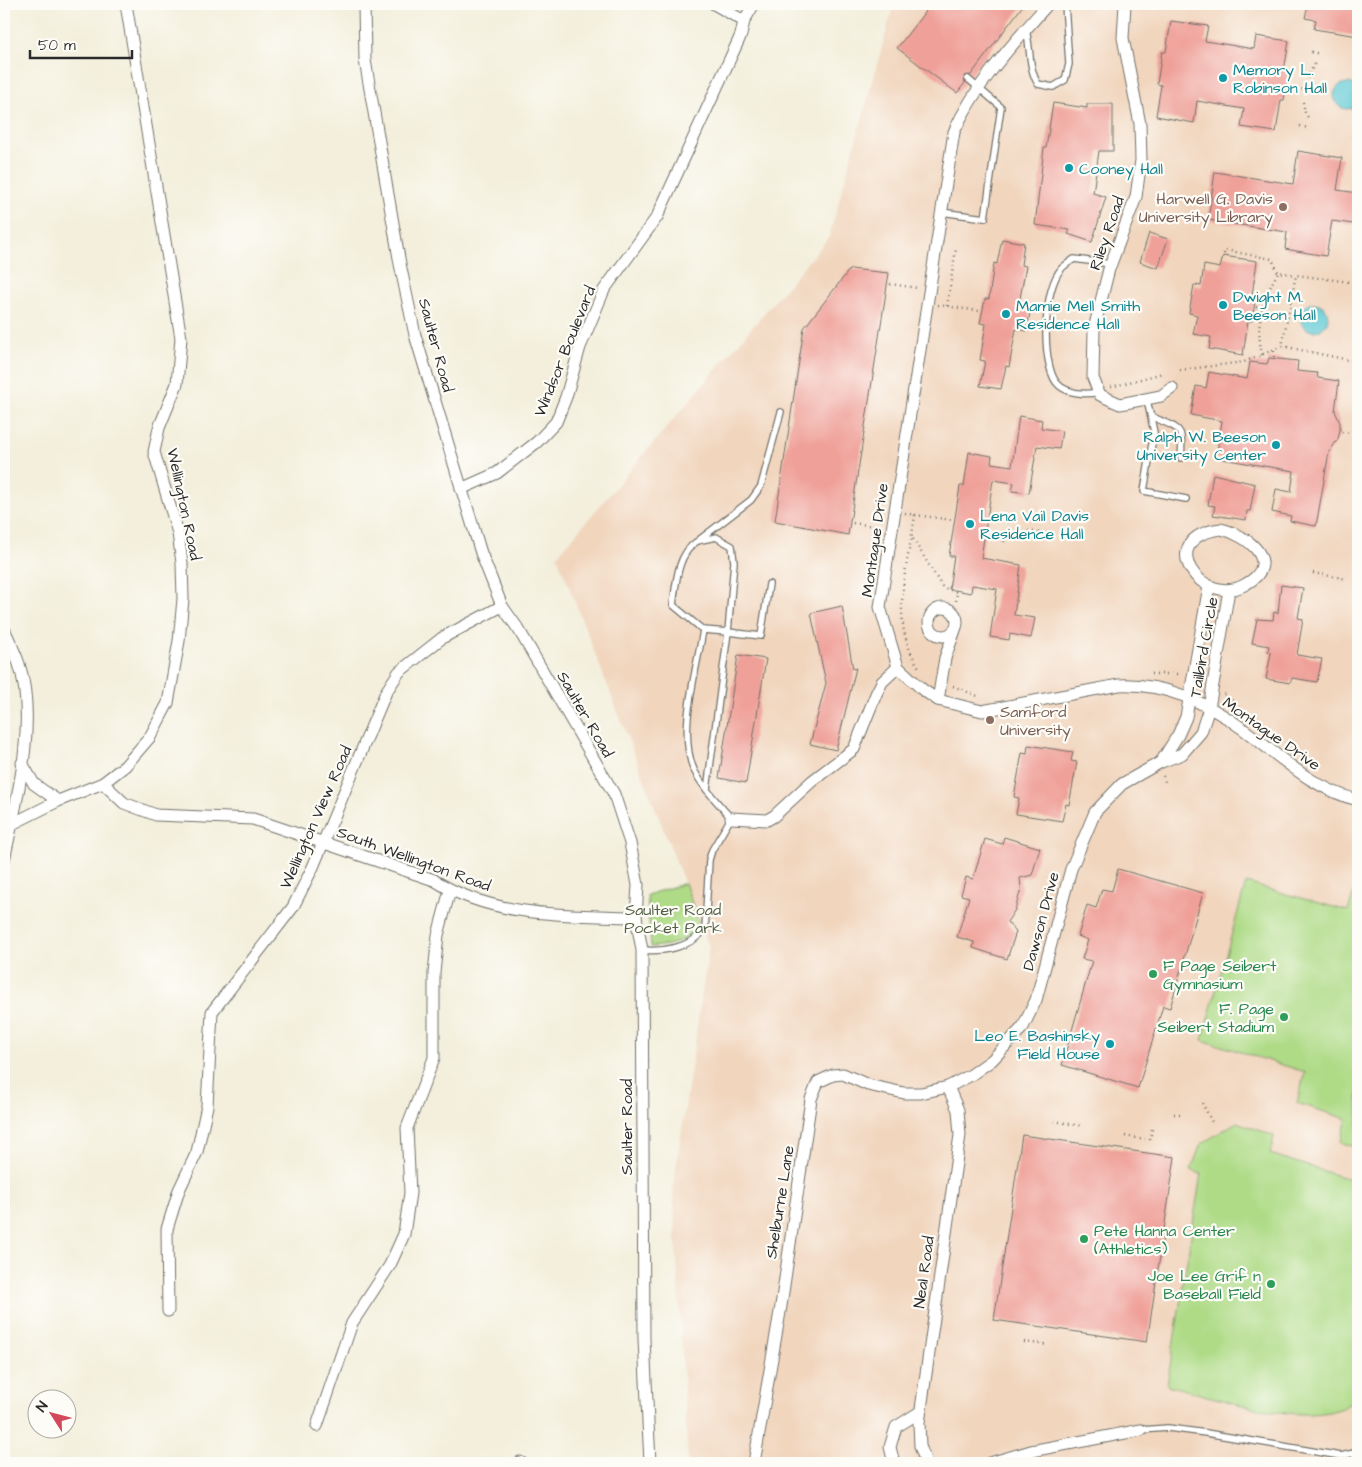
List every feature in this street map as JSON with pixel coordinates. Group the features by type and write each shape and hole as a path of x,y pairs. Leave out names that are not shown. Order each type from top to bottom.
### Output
{"street":[{"name":"Wellington Road","path":"14,823 58,801 103,783 126,766 150,737 168,703 179,641 183,599 182,563 178,533 154,452 159,428 177,384 180,338 126,4"},
{"name":"Saulter Road","path":"364,4 365,60 400,264 415,335 461,490 481,553 502,606 519,630 614,794 630,843 638,885 636,917 642,950 644,1339 650,1463"},
{"path":"714,4 744,21"},
{"name":"Windsor Boulevard","path":"461,490 497,473 537,442 556,422 580,347 604,290 657,217 741,36 744,21 754,4"},
{"name":"Montague Drive","path":"1048,4 979,87 967,104 954,132 880,606 898,667 923,690 938,700 982,711 1119,685 1141,684 1166,689 1209,708 1242,728 1303,776 1343,796 1358,800"},
{"name":"Riley Road","path":"1100,393 1092,378 1094,329 1111,264 1136,196 1141,160 1140,124 1123,38 1125,4"},
{"path":"1100,393 1120,404 1161,396 1172,388"},
{"name":"Tailbird Circle","path":"1221,529 1252,543 1261,555 1262,563 1257,575 1251,582 1241,588 1229,590 1209,586 1191,572 1187,566 1187,552 1190,544 1203,534 1221,529"},
{"name":"Tailbird Circle","path":"1190,700 1209,586"},
{"name":"Tailbird Circle","path":"1209,708 1229,590"},
{"name":"Wellington View Road","path":"168,1311 167,1229 179,1190 197,1152 208,1106 212,1012 293,907 324,842 386,692 399,672 442,638 502,606"},
{"path":"938,700 945,658 958,623 956,614 944,607 934,610 929,618 930,628 945,658"},
{"path":"4,629 20,665 27,715 14,823 4,860"},
{"path":"933,632 947,636 955,630"},
{"path":"731,818 767,820 774,816 812,781 854,749 882,682 898,667"},
{"name":"Dawson Drive","path":"1161,762 1178,735 1190,700"},
{"name":"Dawson Drive","path":"948,1087 971,1075 992,1060 1023,1027 1036,1000 1071,869 1092,817 1103,802 1122,784 1161,762 1182,754 1201,732 1209,708"},
{"path":"22,762 34,784 58,801"},
{"name":"South Wellington Road","path":"103,783 124,803 156,815 253,819 434,880 450,890 496,906 553,915 636,917"},
{"path":"318,1426 352,1323 390,1265 404,1234 410,1193 407,1128 434,1058 434,973 438,935 450,890"},
{"name":"Shelburne Lane","path":"754,1463 781,1306 811,1099 818,1082 826,1077 843,1074 892,1092 921,1093 948,1087"},
{"name":"Neal Road","path":"926,1463 920,1446 920,1412 960,1134 958,1110 948,1087"},
{"path":"894,1463 890,1447 896,1427 920,1412"},
{"path":"990,1463 1031,1451 1141,1430"}],"lane":[{"path":"1026,30 1031,47 1032,74 1038,84 1052,87 1065,80 1069,64 1065,4"},
{"path":"941,211 985,218 1001,107 968,79"},
{"path":"1100,393 1074,393 1057,384 1048,368 1046,324 1052,285 1061,269 1074,259 1111,264"},
{"path":"1147,400 1154,432 1144,491 1186,499"},
{"path":"768,584 761,636 704,630 673,605 677,576 687,551 751,500 761,486 781,412"},
{"path":"1151,416 1180,430 1183,435 1181,458"},
{"path":"698,541 716,537 732,546 734,562 728,632 707,790"},
{"path":"642,950 654,952 685,945 700,936 705,929 709,860 712,850 731,818 707,790 694,769 687,746 691,700 704,630"},
{"path":"1141,1430 1168,1428 1340,1456 1358,1452"}],"path":[{"path":"1311,52 1320,54"},
{"path":"1307,78 1316,61"},
{"path":"1287,86 1305,90"},
{"path":"1303,102 1305,114 1310,120"},
{"path":"1300,126 1308,128"},
{"path":"947,306 956,248"},
{"path":"1224,254 1225,250 1272,259 1278,272"},
{"path":"1278,272 1358,283"},
{"path":"1262,355 1258,337 1262,308 1265,296 1278,272"},
{"path":"1282,346 1296,275"},
{"path":"890,284 918,288"},
{"path":"934,304 979,311"},
{"path":"1256,307 1262,308"},
{"path":"1180,370 1244,362 1282,346 1358,362"},
{"path":"1274,350 1274,357"},
{"path":"1100,393 1118,384 1163,373"},
{"path":"1342,432 1350,433"},
{"path":"902,513 953,520"},
{"path":"915,515 901,618 907,647 922,672"},
{"path":"1007,523 1009,515"},
{"path":"853,523 881,527"},
{"path":"1004,542 1006,531"},
{"path":"1028,531 1040,533"},
{"path":"912,537 943,588 957,592 956,601"},
{"path":"1313,573 1347,579"},
{"path":"1149,674 1170,673 1194,677"},
{"path":"941,682 977,694 982,700"},
{"path":"1213,683 1221,686 1223,693 1240,708 1243,715"},
{"path":"1302,758 1318,767"},
{"path":"1163,776 1164,782"},
{"path":"1202,1103 1213,1124"},
{"path":"1174,1114 1182,1114"},
{"path":"1054,1121 1081,1126"},
{"path":"1150,1140 1152,1129"},
{"path":"1125,1136 1145,1139"},
{"path":"1024,1342 1048,1345"}],"shaded area":[{"name":"Samford University","path":"894,4 1358,4 1358,1463 688,1463 673,1189 709,946 557,556 829,237"}],"green space":[{"name":"F. Page Seibert Stadium","path":"1358,880 1358,1148 1340,1142 1347,1119 1297,1103 1305,1072 1202,1040 1246,883 1348,911"},
{"name":"Saulter Road Pocket Park","path":"685,883 700,926 678,942 651,947 647,895"},
{"name":"Joe Lee Grif n Baseball Field","path":"1237,1122 1274,1136 1270,1154 1358,1182 1358,1397 1342,1408 1321,1413 1277,1412 1253,1408 1167,1385 1201,1174 1191,1170 1201,1144"}],"water":[{"path":"1347,83 1357,86 1360,96 1357,106 1347,109 1337,106 1334,96 1337,86"},
{"path":"1314,303 1324,307 1328,317 1324,327 1314,331 1304,327 1300,317 1304,307"}],"building":[{"path":"931,4 1024,4 971,75 964,76 965,83 957,93 897,48"},
{"path":"1308,4 1358,4 1358,36 1314,29 1316,20 1305,18"},
{"name":"Memory L. Robinson Hall","path":"1171,21 1208,26 1205,41 1254,49 1256,36 1289,41 1284,71 1289,72 1284,100 1281,100 1276,132 1241,127 1244,109 1197,101 1194,123 1156,116 1161,85 1157,84 1162,52 1166,52"},
{"name":"Cooney Hall","path":"1053,103 1087,108 1087,104 1113,104 1113,151 1099,151 1093,193 1106,197 1092,242 1068,234 1070,230 1035,225 1044,148 1046,148"},
{"name":"Harwell G. Davis University Library","path":"1298,151 1342,158 1337,190 1358,193 1353,224 1332,221 1326,256 1285,249 1287,232 1208,220 1215,172 1293,184"},
{"path":"1149,233 1168,239 1158,268 1140,262"},
{"name":"Mamie Mell Smith Residence Hall","path":"1002,239 1024,243 1021,265 1026,266 1019,304 1031,306 1027,331 1016,329 1009,367 1006,366 1001,389 980,386 985,361 980,360 986,324 980,323 985,299 989,299 994,263 997,264"},
{"name":"Dwight M. Beeson Hall","path":"1223,256 1257,261 1252,295 1256,296 1252,321 1248,321 1243,355 1209,349 1211,337 1193,334 1197,315 1189,313 1194,285 1201,286 1204,265 1220,268"},
{"path":"850,269 889,273 848,535 775,521 804,328"},
{"name":"Ralph W. Beeson University Center","path":"1269,358 1298,361 1297,371 1317,373 1318,378 1339,381 1335,411 1340,423 1340,430 1338,439 1329,452 1316,526 1290,521 1291,516 1272,512 1276,489 1291,492 1294,471 1216,458 1222,421 1191,415 1196,386 1206,388 1209,372 1247,379 1250,362 1267,364"},
{"name":"Lena Vail Davis Residence Hall","path":"1019,416 1042,420 1041,428 1062,431 1059,449 1037,446 1029,493 1012,491 1014,483 993,480 981,558 1021,565 1014,615 1035,618 1031,638 1010,634 1009,640 990,637 997,589 972,585 971,593 949,589 954,556 949,556 960,486 964,486 969,452 992,456 991,463 1012,466"},
{"path":"1213,474 1255,484 1250,511 1247,511 1246,520 1213,515 1215,506 1208,505"},
{"path":"1281,585 1303,588 1298,618 1303,619 1297,655 1322,659 1317,682 1292,678 1290,683 1266,679 1271,653 1268,652 1269,646 1252,643 1257,619 1273,620 1274,612 1278,613"},
{"path":"842,606 853,669 856,668 836,750 810,744 826,683 811,613"},
{"path":"738,655 766,659 746,783 719,778"},
{"path":"1028,745 1073,752 1071,761 1077,762 1069,805 1066,804 1062,821 1016,814 1019,798 1014,797 1022,753 1027,754"},
{"path":"1004,837 1040,848 1032,875 1020,878 1021,889 1015,910 1007,922 1016,932 1007,959 973,948 974,942 957,937 969,897 961,895 966,877 973,879 985,839 1002,844"},
{"path":"1118,869 1203,893 1170,1008 1163,1006 1138,1088 1062,1065 1092,961 1082,959 1088,940 1078,936 1087,905 1096,908 1102,889 1112,891"},
{"name":"Pete Hanna Center (Athletics)","path":"1022,1135 1175,1157 1147,1342 994,1320"}],"place":[{"name":"Memory L. Robinson Hall","path":"1223,78"},
{"name":"Cooney Hall","path":"1069,168"},
{"name":"Harwell G. Davis University Library","path":"1283,207"},
{"name":"Dwight M. Beeson Hall","path":"1223,305"},
{"name":"Mamie Mell Smith Residence Hall","path":"1006,314"},
{"name":"Ralph W. Beeson University Center","path":"1276,445"},
{"name":"Lena Vail Davis Residence Hall","path":"970,524"},
{"name":"Samford University","path":"990,720"},
{"name":"F Page Seibert Gymnasium","path":"1153,974"},
{"name":"F. Page Seibert Stadium","path":"1284,1017"},
{"name":"Leo E. Bashinsky Field House","path":"1110,1044"},
{"name":"Pete Hanna Center (Athletics)","path":"1084,1239"},
{"name":"Joe Lee Grif n Baseball Field","path":"1271,1284"}]}
